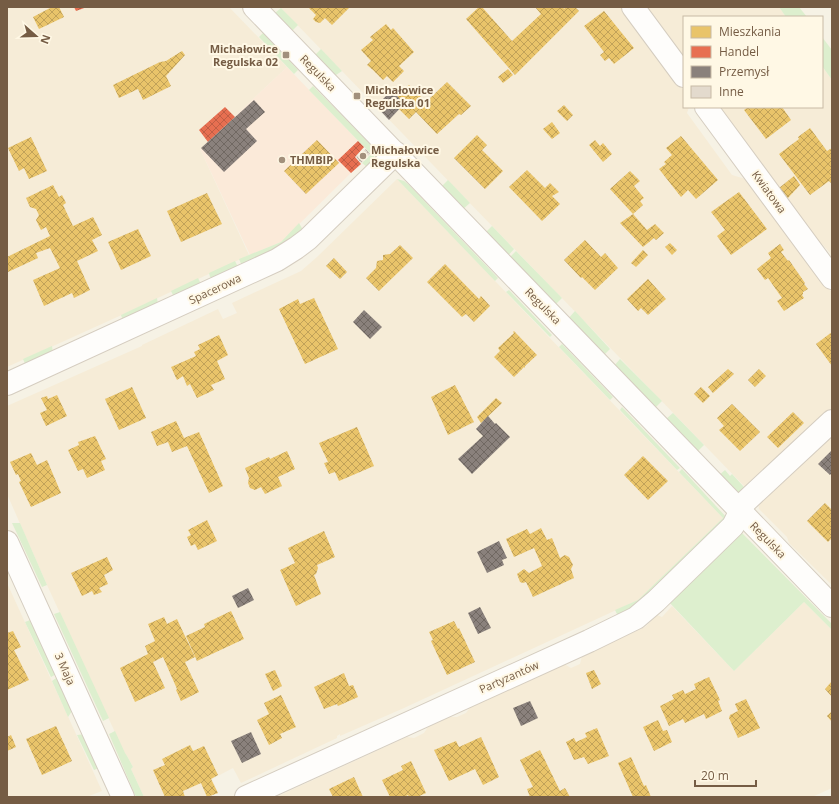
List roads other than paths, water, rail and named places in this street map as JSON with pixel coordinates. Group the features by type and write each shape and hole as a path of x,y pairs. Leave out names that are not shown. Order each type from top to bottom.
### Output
{"street":[{"name":"Regulska","path":"254,7 832,606"},
{"path":"633,7 683,75"},
{"name":"Kwiatowa","path":"707,108 832,278"},
{"name":"Spacerowa","path":"7,384 282,257 308,239 396,153"},
{"path":"740,512 745,502 832,421"},
{"name":"Partyzantów","path":"246,797 632,620 656,601 732,526 740,512"},
{"name":"3 Maja","path":"7,542 123,797"}],"place":[{"name":"Michałowice Regulska 02","path":"286,55"},
{"name":"Michałowice Regulska 01","path":"357,96"},
{"name":"Michałowice Regulska","path":"363,156"},
{"name":"THMBIP","path":"282,160"}]}
